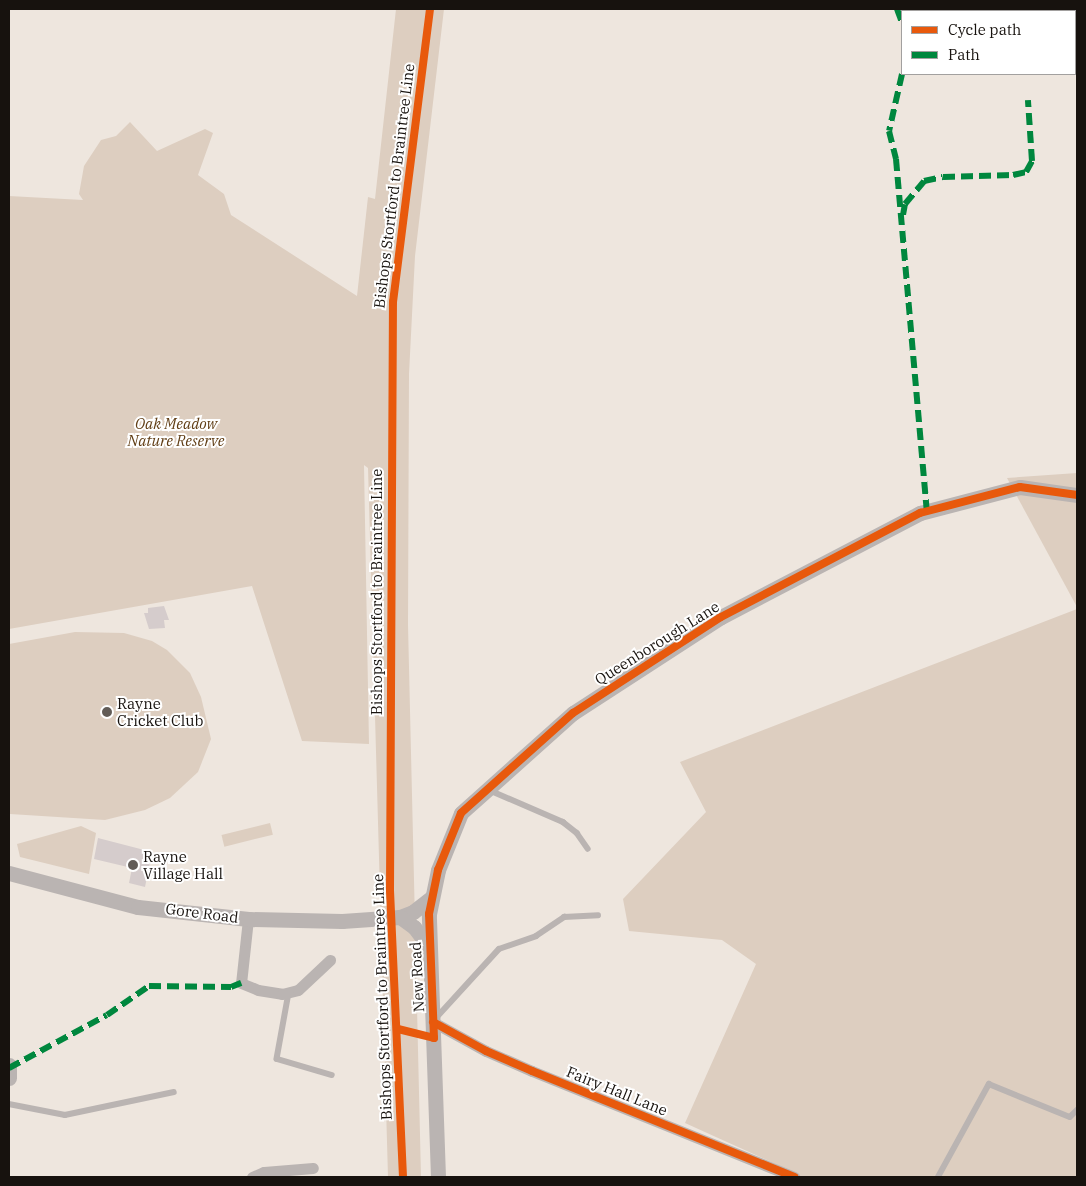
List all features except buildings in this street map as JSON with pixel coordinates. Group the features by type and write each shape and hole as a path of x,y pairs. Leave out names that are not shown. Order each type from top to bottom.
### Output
{"street":[{"name":"Queenborough Lane","path":"429,914 438,870 461,813 573,713 721,617 920,513 1020,487 1077,494"},
{"name":"Gore Road","path":"9,873 138,906 248,919 342,921 400,917"},
{"path":"400,917 413,912 432,897"},
{"name":"New Road","path":"429,914 438,1177"},
{"path":"400,917 414,927 429,947"},
{"path":"248,919 241,983 258,990 289,992 298,990 330,960"},
{"name":"Fairy Hall Lane","path":"433,1022 486,1051 532,1071 794,1177"},
{"path":"9,1065 9,1078"},
{"path":"252,1177 264,1172 313,1168"}],"lane":[{"path":"487,789 563,822 577,833 588,849"},
{"path":"433,1022 499,949 536,936 564,917 598,915"},
{"path":"289,992 277,1059 332,1075"},
{"path":"938,1177 989,1084 1070,1117 1077,1110"},
{"path":"9,1104 65,1115 174,1092"}],"green space":[{"name":"Oak Meadow Nature Reserve","path":"396,9 444,9 415,256 409,374 408,625 421,1177 388,1177 368,468 364,465 369,744 302,741 252,586 9,629 9,196 83,200 79,194 84,166 101,140 116,136 130,122 157,151 205,129 213,133 198,175 224,194 231,215 357,296 368,197 375,199"},
{"path":"1077,473 1077,607 1007,478"},
{"path":"1077,609 1077,1177 776,1177 780,1166 685,1123 756,964 722,940 629,931 623,899 706,812 680,762"},
{"name":"Rayne Cricket Club","path":"75,632 124,633 152,641 167,650 190,673 201,697 211,739 198,772 170,798 145,810 105,820 10,814 9,644"},
{"path":"270,823 273,835 224,847 221,835"},
{"path":"81,826 96,833 89,874 20,857 17,844"}],"marked path":[{"path":"897,9 901,20"},
{"path":"902,75 889,131 896,159 927,511"},
{"path":"903,215 905,204 924,181 943,177 1013,175 1026,172 1032,161 1028,100"},
{"path":"9,1068 107,1015 149,986 231,987 241,983"}],"cycle path":[{"name":"Bishops Stortford to Braintree Line","path":"403,1177 390,890 393,302 430,9"},
{"name":"Bishops Stortford to Braintree Line","path":"398,1029 434,1038 429,914 438,870 461,813 573,713 721,617 920,513 1020,487 1077,495"},
{"path":"433,1022 486,1051 532,1071 794,1177"}],"place":[{"name":"Rayne Cricket Club","path":"107,712"},
{"name":"Rayne Village Hall","path":"133,865"}]}
